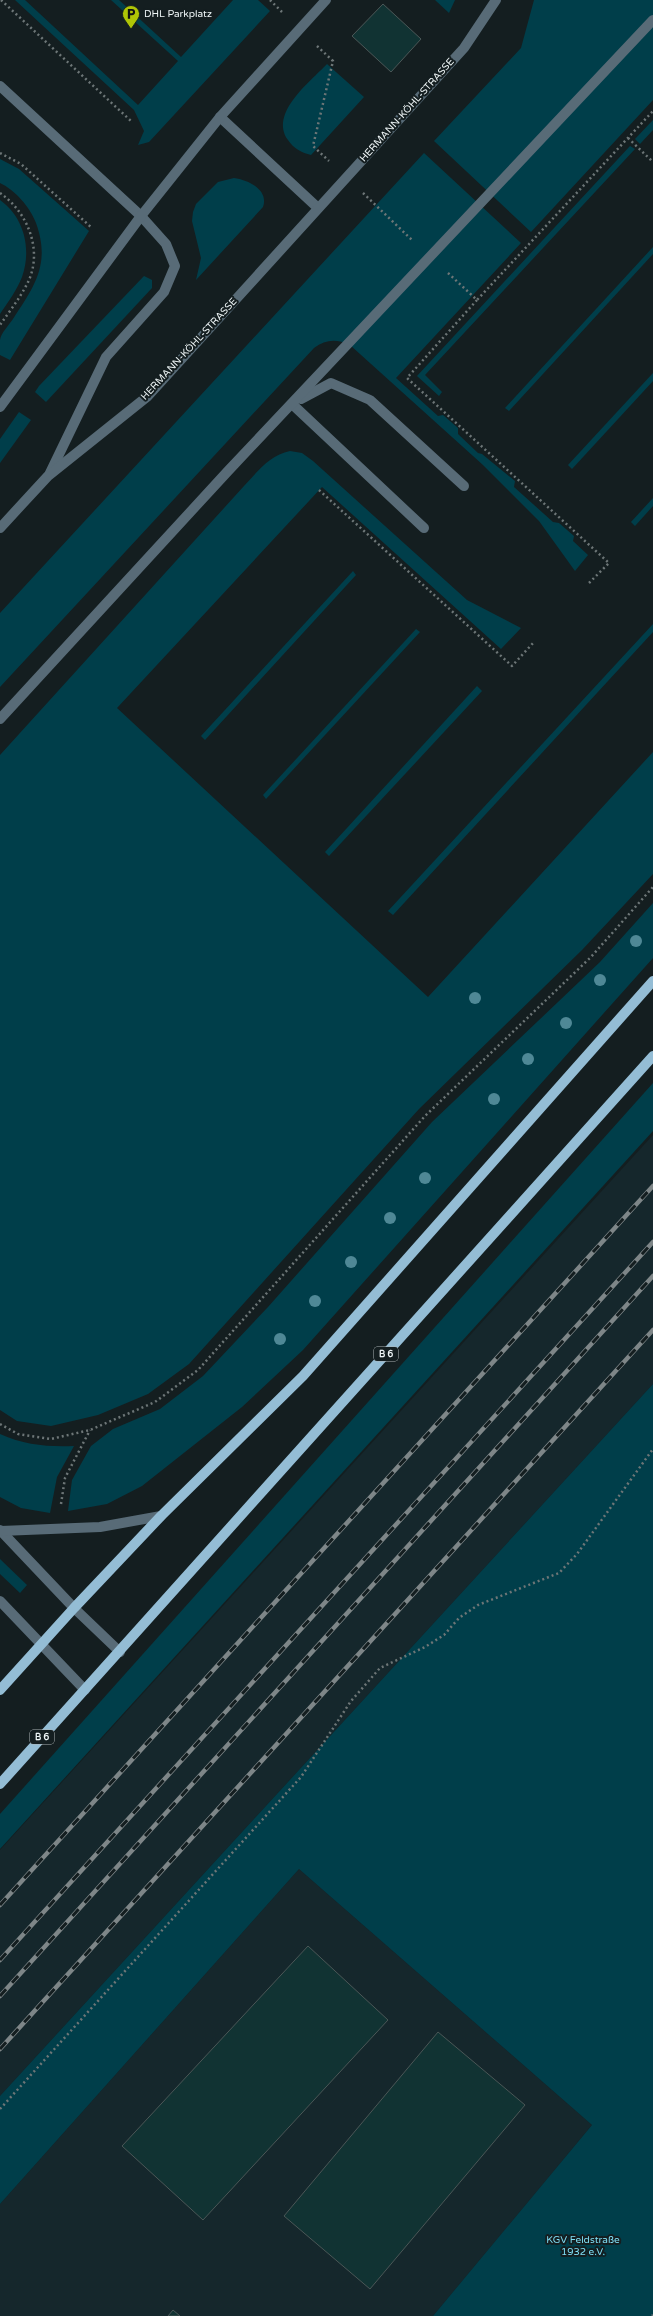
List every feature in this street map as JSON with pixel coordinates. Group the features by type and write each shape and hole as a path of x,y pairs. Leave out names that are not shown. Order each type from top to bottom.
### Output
{"main road":[{"path":"0,1690 74,1608 161,1516 303,1376 653,981"},
{"name":"B 6","path":"0,1784 653,1056"}],"street":[{"path":"0,408 141,216 220,117 326,0"},
{"name":"HERMANN-KÖHL-STRASSE","path":"0,528 48,476 148,396 464,48 496,0"},
{"path":"0,720 292,404 653,20"},
{"name":"HERMANN-KÖHL-STRASSE","path":"0,86 141,216 166,244 175,266 164,292 106,357 48,476"},
{"path":"220,117 318,208"},
{"path":"292,404 331,383 370,400 464,486"},
{"path":"292,404 424,528"},
{"path":"0,1530 60,1530 100,1527 161,1516"},
{"path":"0,1530 74,1608 120,1652"},
{"path":"0,1601 85,1690"}],"path":[{"path":"1,0 131,121"},
{"path":"270,0 333,62 313,146 418,245"},
{"path":"588,584 609,563 407,378 477,300 653,112"},
{"path":"628,138 653,162"},
{"path":"0,153 21,164 92,228"},
{"path":"0,193 20,211 31,234 34,260 28,283 0,325"},
{"path":"445,270 477,300"},
{"path":"319,490 512,666 534,642"},
{"path":"0,1424 18,1434 51,1439 90,1430 155,1402 198,1370 425,1116 591,956 653,888"},
{"path":"60,1530 60,1510 65,1478 90,1430"},
{"path":"0,2109 301,1777 351,1701 380,1668 425,1647 444,1635 459,1618 478,1605 559,1573 577,1554 653,1449"}],"shaded area":[{"path":"653,1135 653,1384 0,2096 0,1850"},
{"path":"299,1869 592,2125 433,2316 0,2316 0,2204"}],"green space":[{"path":"15,0 25,0 138,105 178,61 111,0 119,0 181,57 233,0 258,0 270,11 149,142 138,145 144,131 134,110"},
{"path":"435,0 455,0 449,13"},
{"path":"534,0 653,0 653,100 531,232 434,141 521,48"},
{"path":"327,64 364,97 311,155 298,150 290,143 284,130 284,119 294,99"},
{"path":"653,120 653,130 640,144 635,139"},
{"path":"630,146 635,149 425,375 442,392 439,396 417,376"},
{"path":"424,153 521,243 396,378 438,416 443,415 458,428 458,434 478,453 482,454 515,481 514,487 553,522 559,523 574,536 573,541 588,555 575,571 539,521 483,465 350,345 336,341 327,342 314,348 0,687 0,613"},
{"path":"0,159 19,169 89,231 10,360 0,355 0,340 3,332 28,296 38,274 42,251 36,223 30,211 11,190 0,183"},
{"path":"234,178 246,181 260,191 264,201 263,207 196,280 201,258 192,221 193,212 196,204 218,182"},
{"path":"0,200 15,215 20,224 24,234 26,256 25,266 20,282 0,314"},
{"path":"653,247 653,254 509,411 505,408"},
{"path":"144,276 152,280 152,288 46,402 35,392 39,386"},
{"path":"653,373 653,381 572,469 568,465"},
{"path":"19,412 31,420 0,463 0,439"},
{"path":"290,451 302,453 313,461 467,600 521,628 501,649 322,487 117,708 428,997 653,752 653,874 582,950 419,1109 189,1364 148,1394 98,1415 51,1426 17,1421 0,1410 0,755 254,475 276,456"},
{"path":"653,498 653,506 635,526 631,522"},
{"path":"353,571 356,575 205,740 201,736"},
{"path":"653,624 653,632 393,915 388,911"},
{"path":"416,629 420,632 266,799 263,795"},
{"path":"477,686 482,691 329,856 325,852"},
{"path":"653,903 653,958 303,1350 242,1407 142,1486 107,1504 68,1511 72,1480 91,1446 113,1429 160,1409 203,1376 268,1307 432,1122 600,962"},
{"path":"653,1083 653,1131 0,1849 0,1814"},
{"name":"KGV Feldstraße 1932 e.V.","path":"653,1384 653,2316 433,2316 592,2125 299,1869 0,2204 0,2096"},
{"path":"0,1434 27,1443 55,1446 74,1446 57,1477 50,1513 21,1508 0,1497"},
{"path":"0,1559 27,1585 20,1593 0,1574"}],"building":[{"path":"383,4 421,39 391,72 352,36"},
{"path":"308,1946 388,2020 203,2220 122,2146"},
{"path":"438,2032 525,2105 370,2289 284,2216"},
{"path":"173,2310 180,2316 168,2316"}],"railway":[{"path":"0,1905 653,1186"},
{"path":"0,1960 653,1242"},
{"path":"0,1996 653,1276"},
{"path":"0,2049 653,1330"}],"place":[{"name":"DHL Parkplatz","path":"131,29"}]}
